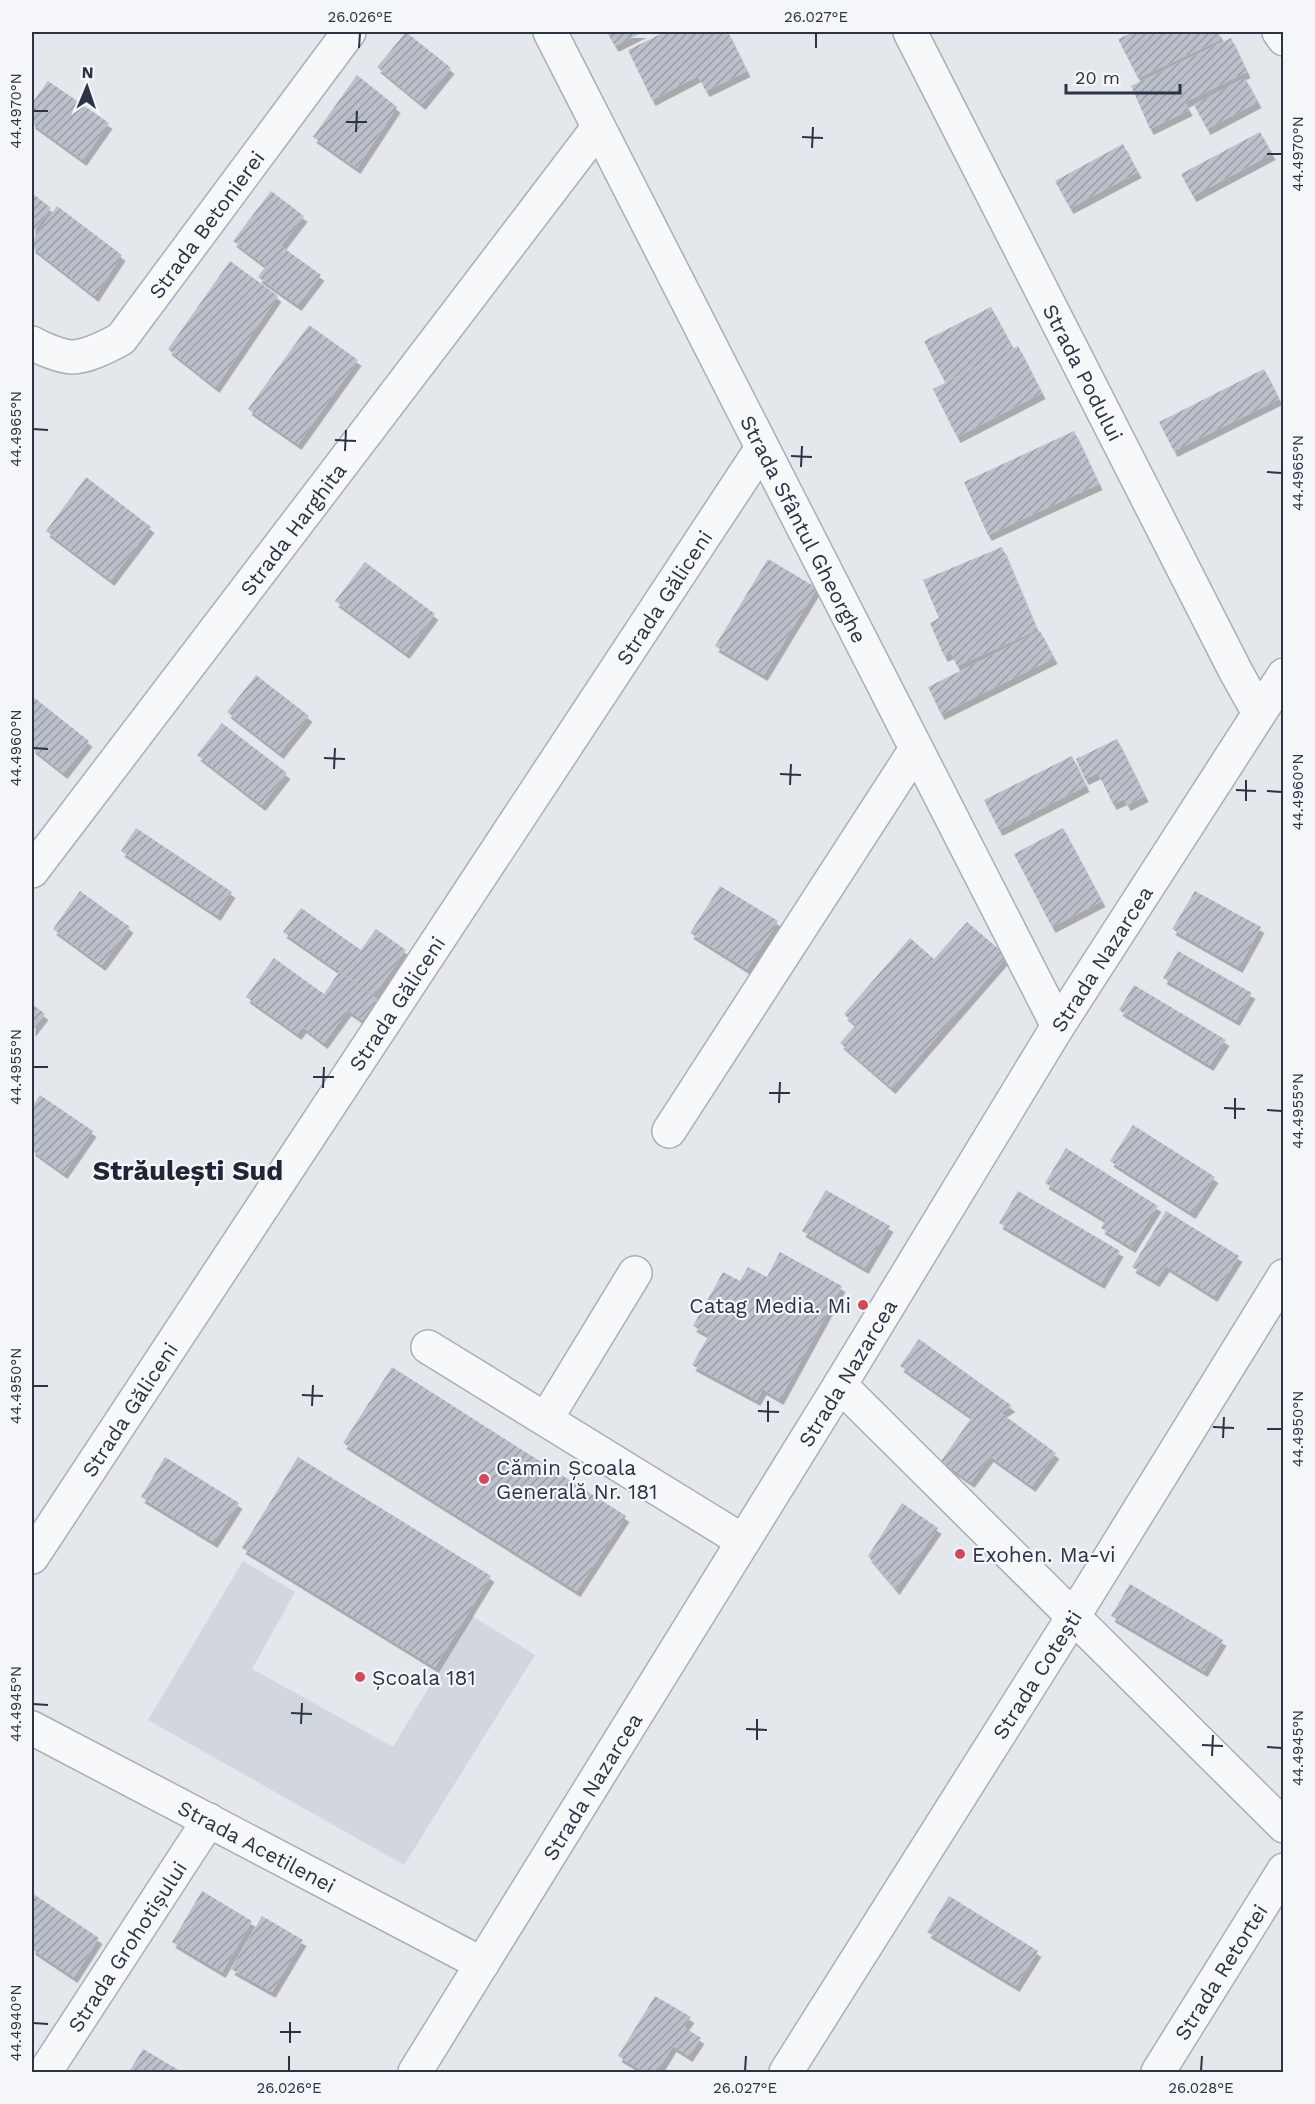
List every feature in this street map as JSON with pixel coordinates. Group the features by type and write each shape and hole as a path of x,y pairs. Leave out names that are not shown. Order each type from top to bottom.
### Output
{"street":[{"name":"Strada Betonierei","path":"32,343 72,357 99,350 121,339 349,32"},
{"name":"Strada Sfântul Gheorghe","path":"550,32 1058,1026"},
{"name":"Strada Podului","path":"910,32 1259,713"},
{"path":"1280,32 1284,39"},
{"name":"Strada Harghita","path":"32,871 598,128"},
{"name":"Strada Găliceni","path":"32,1557 762,448"},
{"name":"Strada Nazarcea","path":"415,2073 1058,1026 1284,675"},
{"path":"669,1131 916,749"},
{"path":"546,1419 636,1274"},
{"name":"Strada Cotești","path":"786,2073 1073,1618 1284,1276"},
{"path":"428,1347 743,1541"},
{"path":"840,1384 1284,1826"},
{"name":"Strada Acetilenei","path":"32,1728 482,1964"},
{"name":"Strada Grohotișului","path":"45,2073 209,1820"},
{"name":"Strada Retortei","path":"1158,2073 1284,1870"}],"shaded area":[{"path":"243,1561 295,1592 252,1669 393,1747 472,1616 535,1655 404,1865 148,1720"}],"building":[{"path":"406,32 451,68 422,104 377,67"},
{"path":"607,32 643,32 615,46"},
{"path":"665,32 728,32 747,71 706,91 698,76 652,100 628,50"},
{"path":"1134,32 1188,32 1189,34 1218,32 1222,39 1138,78 1118,39"},
{"path":"1231,38 1247,72 1185,102 1189,110 1150,129 1131,86"},
{"path":"357,75 397,107 357,168 313,137"},
{"path":"1245,78 1258,102 1207,129 1194,105"},
{"path":"48,81 109,123 83,160 32,123 32,103"},
{"path":"1260,132 1272,154 1193,196 1181,174"},
{"path":"1123,144 1138,172 1070,208 1055,181"},
{"path":"271,191 304,216 281,246 321,275 298,305 258,277 266,266 233,241"},
{"path":"32,193 51,208 32,233"},
{"path":"57,206 122,255 95,296 32,247 32,241"},
{"path":"230,261 278,296 216,387 168,349"},
{"path":"991,307 1013,348 945,382 924,341"},
{"path":"309,325 358,360 298,444 248,409"},
{"path":"1018,346 1042,393 957,437 933,389"},
{"path":"1264,369 1279,399 1174,451 1159,422"},
{"path":"1074,431 1099,484 988,535 964,482"},
{"path":"86,477 151,527 111,580 46,531"},
{"path":"1002,547 1037,630 957,666 951,653 944,656 930,623 939,618 923,580"},
{"path":"768,559 817,588 764,675 715,646"},
{"path":"365,562 435,614 406,653 335,601"},
{"path":"1040,631 1054,658 941,714 928,687"},
{"path":"256,675 309,716 280,753 227,712"},
{"path":"32,696 89,741 64,773 32,748"},
{"path":"222,723 287,773 262,805 197,755"},
{"path":"1117,739 1145,796 1127,805 1124,799 1113,804 1098,773 1085,779 1076,759"},
{"path":"1072,756 1086,786 999,830 984,800"},
{"path":"136,828 232,892 217,915 121,851"},
{"path":"1063,828 1102,901 1052,927 1014,854"},
{"path":"720,886 778,921 747,969 690,933"},
{"path":"80,891 130,927 102,965 53,929"},
{"path":"1195,891 1261,927 1239,967 1172,929"},
{"path":"301,908 361,950 376,929 406,950 374,995 283,932"},
{"path":"967,922 1007,956 892,1088 840,1043 856,1025 844,1014 910,938 934,959"},
{"path":"1178,951 1252,993 1236,1020 1163,978"},
{"path":"274,958 324,994 339,972 377,999 362,1020 348,1010 324,1043 303,1027 298,1034 246,997"},
{"path":"1134,985 1226,1040 1210,1065 1119,1010"},
{"path":"32,1004 45,1014 32,1031"},
{"path":"40,1095 93,1131 64,1173 32,1150 32,1107"},
{"path":"1133,1125 1215,1177 1192,1213 1110,1161"},
{"path":"1066,1148 1158,1206 1132,1247 1101,1228 1106,1220 1045,1183"},
{"path":"826,1190 890,1226 865,1268 802,1231"},
{"path":"1018,1191 1120,1251 1101,1283 999,1223"},
{"path":"1166,1211 1239,1256 1214,1296 1166,1266 1156,1281 1132,1267"},
{"path":"780,1252 842,1286 780,1399 763,1389 757,1400 692,1365 709,1335 693,1326 723,1272 740,1281 748,1267 767,1277"},
{"path":"919,1339 1012,1406 1001,1413 1056,1453 1032,1486 990,1456 971,1482 941,1461 972,1417 900,1366"},
{"name":"Cămin Școala Generală Nr. 181","path":"392,1367 626,1516 577,1591 343,1443"},
{"path":"165,1457 239,1503 214,1542 141,1497"},
{"path":"298,1457 491,1576 435,1667 242,1548"},
{"path":"902,1503 938,1528 896,1589 868,1556"},
{"path":"1130,1584 1223,1640 1204,1671 1111,1616"},
{"path":"202,1891 252,1921 222,1972 172,1942"},
{"path":"32,1893 99,1938 74,1977 32,1949"},
{"path":"949,1896 1038,1951 1016,1986 927,1932"},
{"path":"262,1916 303,1940 272,1992 231,1969"},
{"path":"655,1996 691,2017 684,2027 701,2038 689,2056 673,2046 657,2072 645,2072 618,2056"},
{"path":"143,2049 182,2072 129,2072"}],"place":[{"name":"Catag Media. Mi","path":"863,1305"},
{"name":"Cămin Școala Generală Nr. 181","path":"484,1479"},
{"name":"Exohen. Ma-vi","path":"960,1554"},
{"name":"Școala 181","path":"360,1677"}],"district":[{"name":"Străulești Sud","path":"188,1171"}]}
